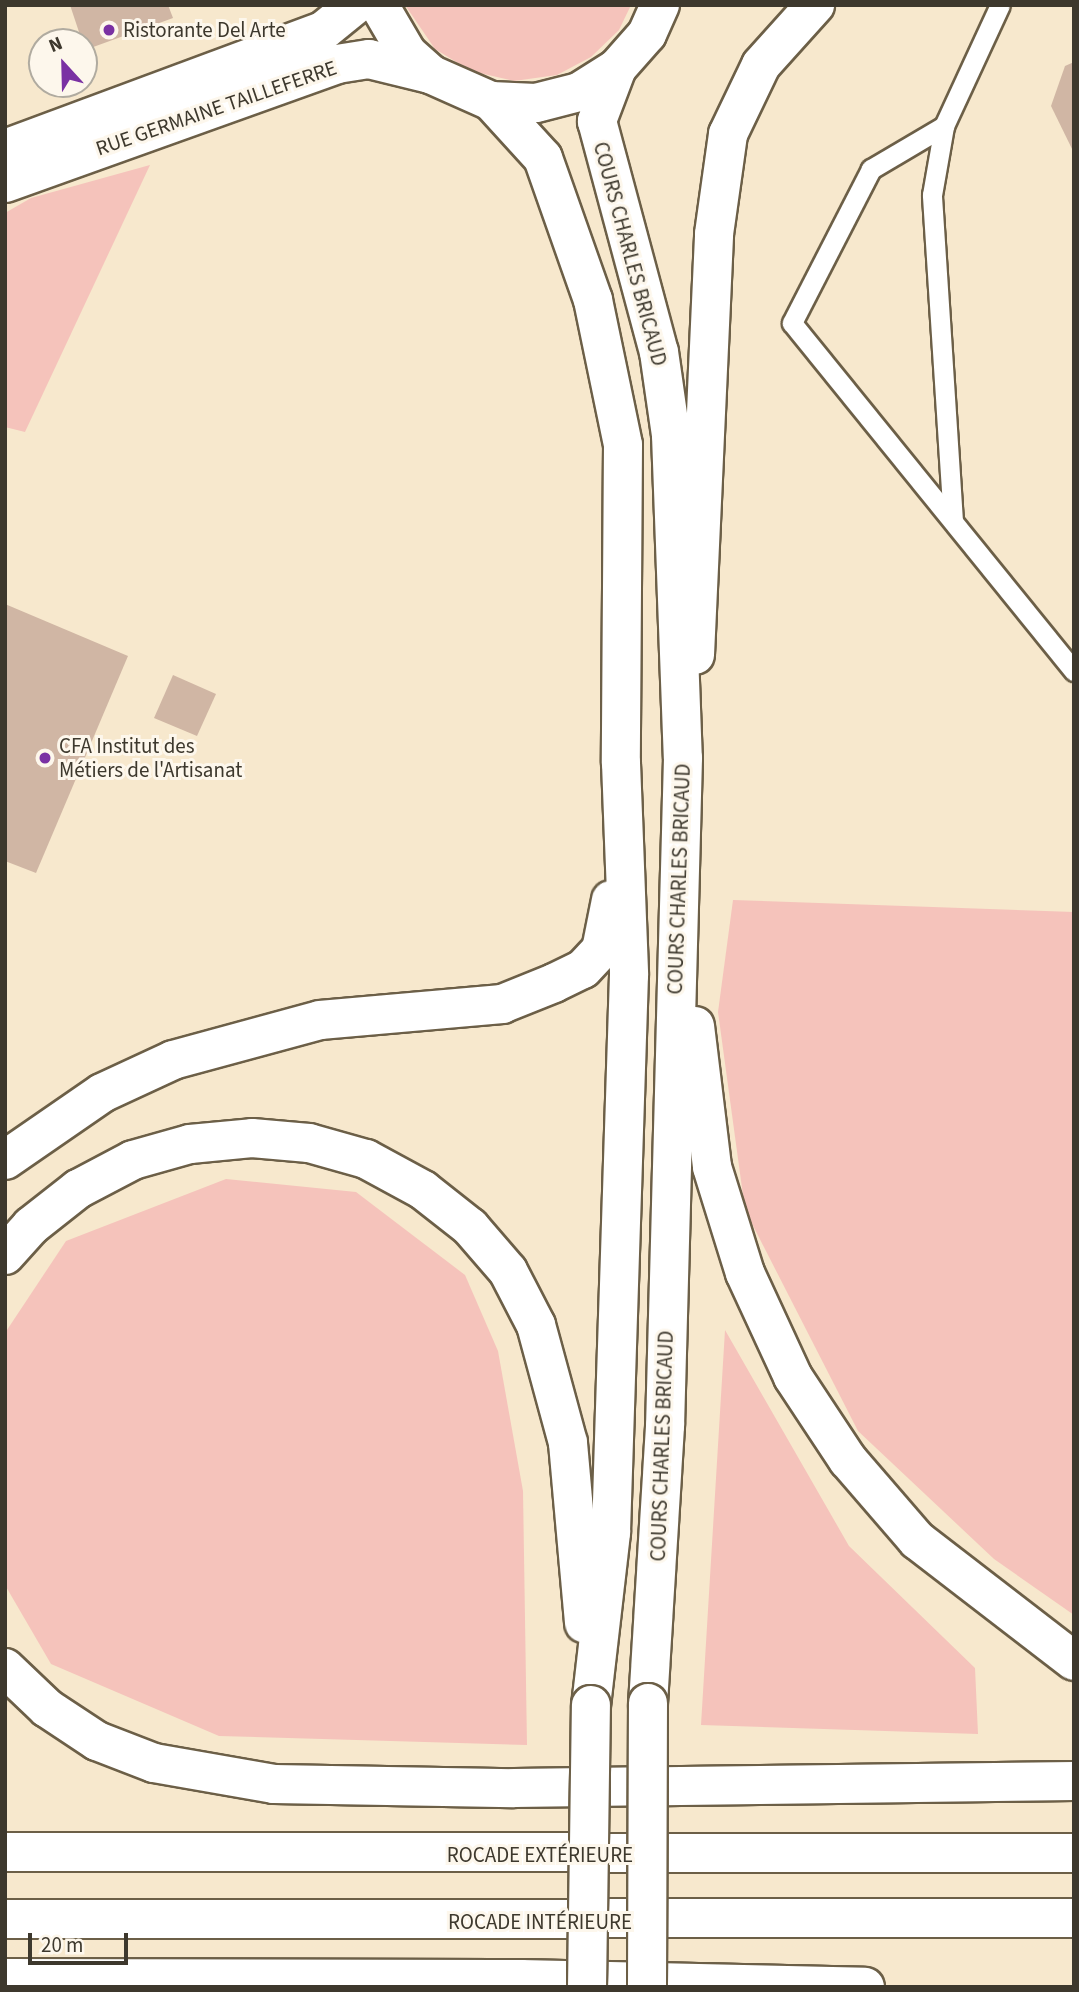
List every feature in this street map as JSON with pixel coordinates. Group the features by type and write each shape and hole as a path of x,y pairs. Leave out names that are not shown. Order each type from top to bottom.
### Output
{"main road":[{"name":"RUE GERMAINE TAILLEFERRE","path":"5,149 323,31 355,5"},
{"path":"379,5 407,53 430,74 491,101 536,103 569,94 617,68 647,34 660,5"},
{"path":"683,758 702,597 713,234 729,134 761,65 815,5"},
{"name":"RUE GERMAINE TAILLEFERRE","path":"5,183 337,64 369,59 430,74"},
{"name":"COURS CHARLES BRICAUD","path":"617,68 597,121 659,352 671,435 683,758 665,1426 649,1703 647,1987"},
{"path":"491,101 543,158 593,300 623,446 622,843 629,975 611,1533 591,1705 587,1987"},
{"path":"681,841 712,1167 745,1273 793,1377 848,1460 917,1540 1074,1661"},
{"path":"5,1160 102,1093 173,1059 320,1020 502,1004 583,969 601,950 622,843"},
{"path":"5,1255 31,1226 78,1189 132,1160 190,1144 251,1138 309,1143 366,1158 423,1190 470,1227 508,1271 536,1325 568,1443 591,1705"},
{"path":"5,1668 47,1709 97,1741 154,1763 274,1784 514,1788 1074,1781"},
{"name":"ROCADE EXTÉRIEURE","path":"5,1853 1074,1853"},
{"name":"ROCADE INTÉRIEURE","path":"5,1919 1074,1918"},
{"path":"5,1978 521,1979 865,1987"}],"lane":[{"path":"953,522 932,195 944,126 1000,5"},
{"path":"944,126 871,169 792,323 1074,671"}],"shaded area":[{"path":"405,5 631,5 619,30 591,57 557,75 514,81 471,71 435,49"},
{"path":"150,165 25,432 5,427 5,213 31,198"},
{"path":"733,900 1074,912 1074,1615 994,1559 858,1431 745,1210 718,1012"},
{"path":"226,1179 356,1192 465,1275 498,1351 523,1491 527,1745 219,1736 51,1664 5,1585 5,1333 66,1241"},
{"path":"725,1330 849,1546 975,1668 978,1734 701,1725"}],"building":[{"name":"Ristorante Del Arte","path":"70,5 168,5 173,18 98,45 98,28 78,28"},
{"path":"1074,62 1074,153 1051,106 1065,66"},
{"name":"CFA Institut des Métiers de l'Artisanat","path":"5,604 128,656 36,873 5,861"},
{"path":"173,675 216,694 197,736 154,718"}],"place":[{"name":"Ristorante Del Arte","path":"109,30"},
{"name":"CFA Institut des Métiers de l'Artisanat","path":"45,758"}]}
